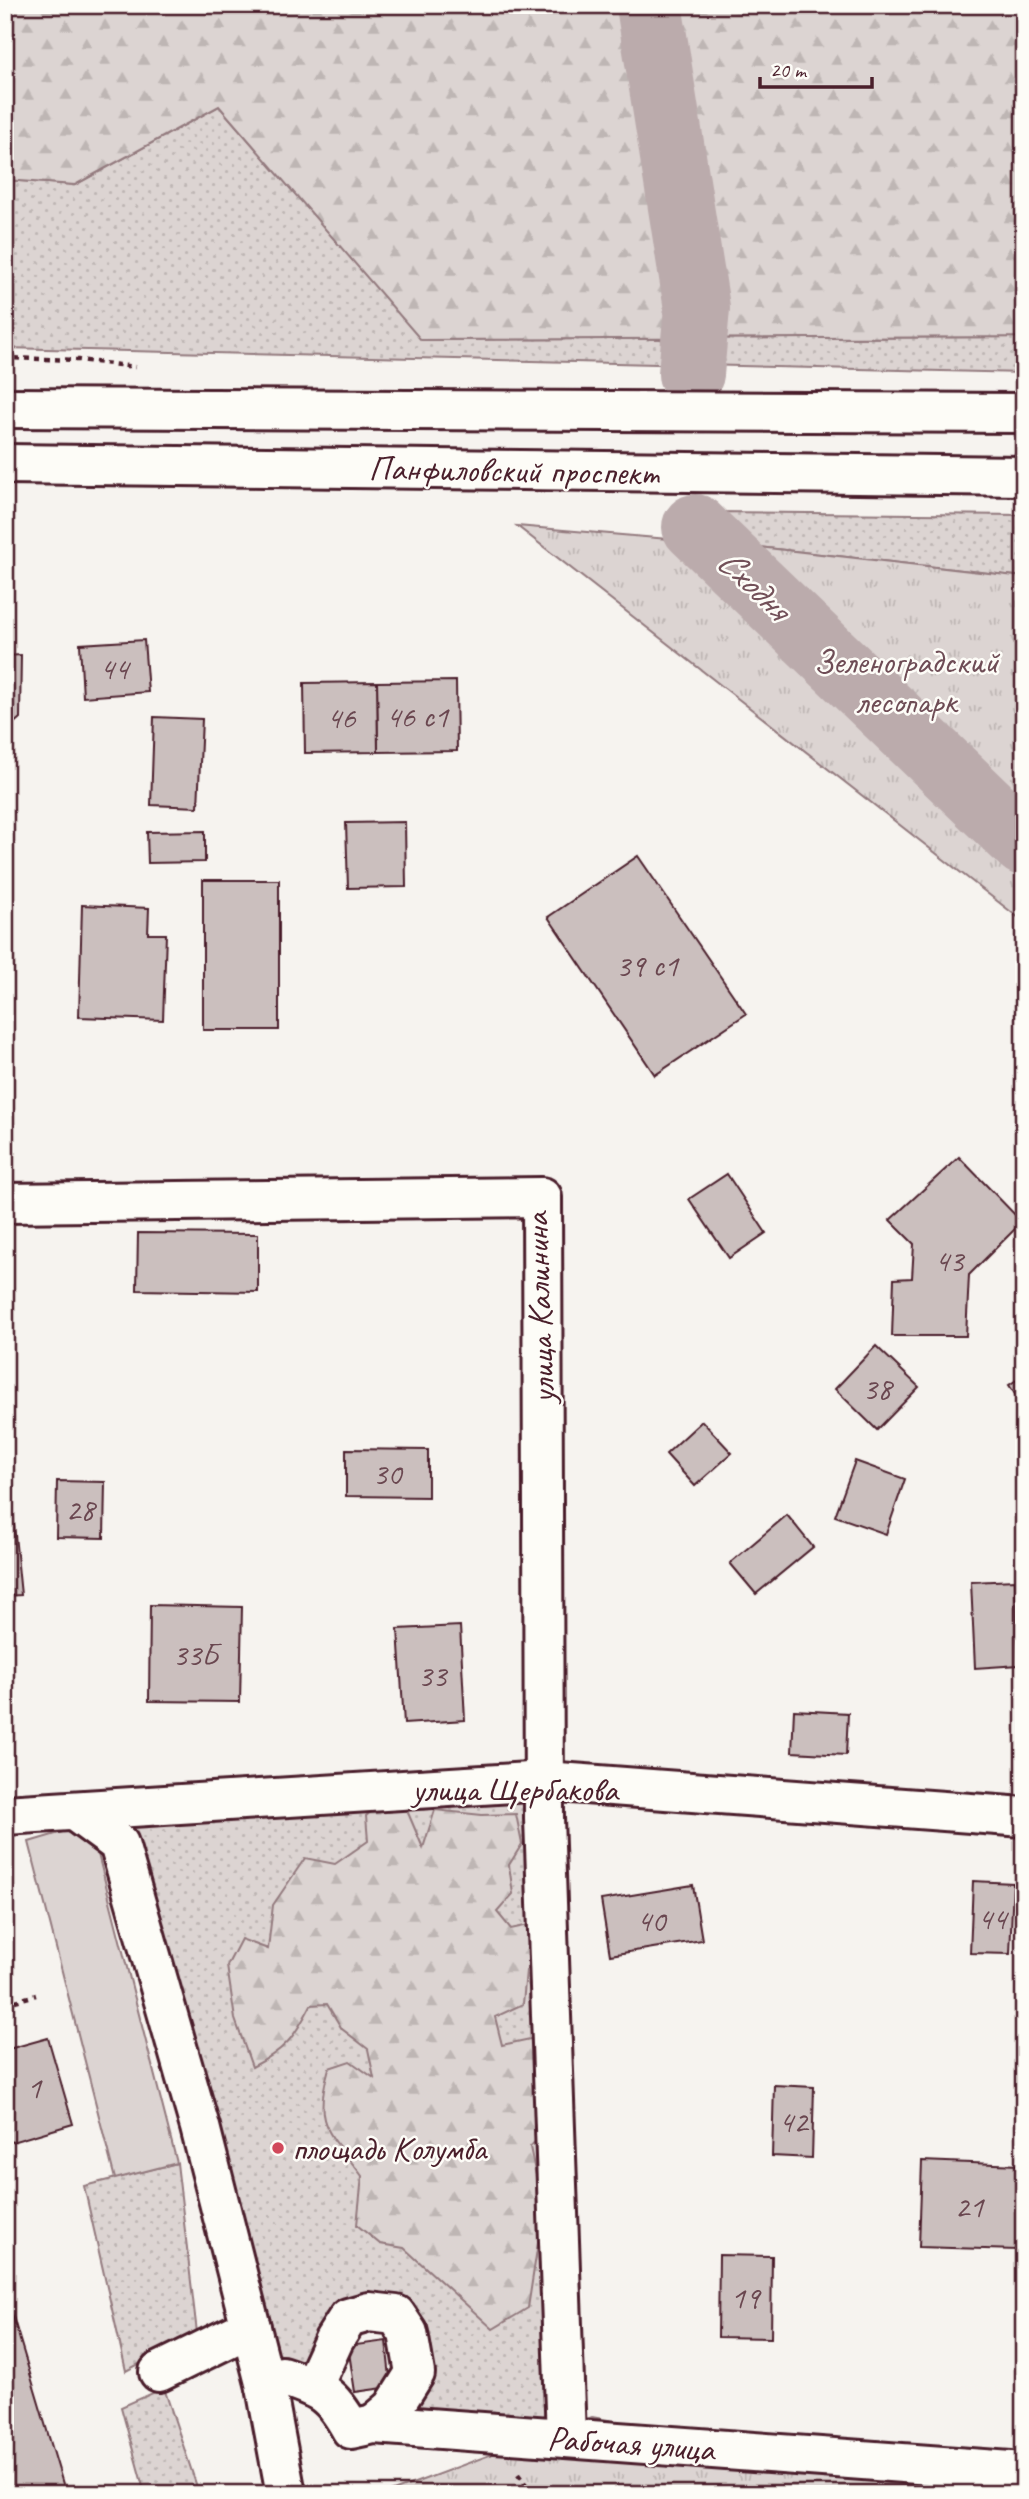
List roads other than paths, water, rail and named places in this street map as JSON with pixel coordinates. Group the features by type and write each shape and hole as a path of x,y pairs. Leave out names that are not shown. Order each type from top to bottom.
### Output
{"street":[{"name":"Панфиловский проспект","path":"5,408 1024,413"},
{"name":"Панфиловский проспект","path":"5,464 1024,476"},
{"name":"улица Калинина","path":"5,1203 542,1197 545,1781"},
{"name":"улица Щербакова","path":"5,1815 545,1781 1024,1816"},
{"path":"545,1781 566,2438"},
{"path":"74,1811 119,1844 200,2127 266,2387 286,2494"},
{"path":"313,2386 334,2340 348,2318 369,2312 396,2315 408,2333 415,2373 393,2408 374,2424"},
{"path":"159,2372 251,2327"},
{"name":"Рабочая улица","path":"266,2387 282,2376 313,2386 336,2401 351,2430 374,2424 1024,2472"}],"waterway":[{"name":"Сходня","path":"649,5 697,308 691,374"},
{"name":"Сходня","path":"695,527 1024,843"}],"place":[{"name":"площадь Колумба","path":"278,2148"}],"park label":[{"name":"Зеленоградский лесопарк","path":"906,681"}]}
